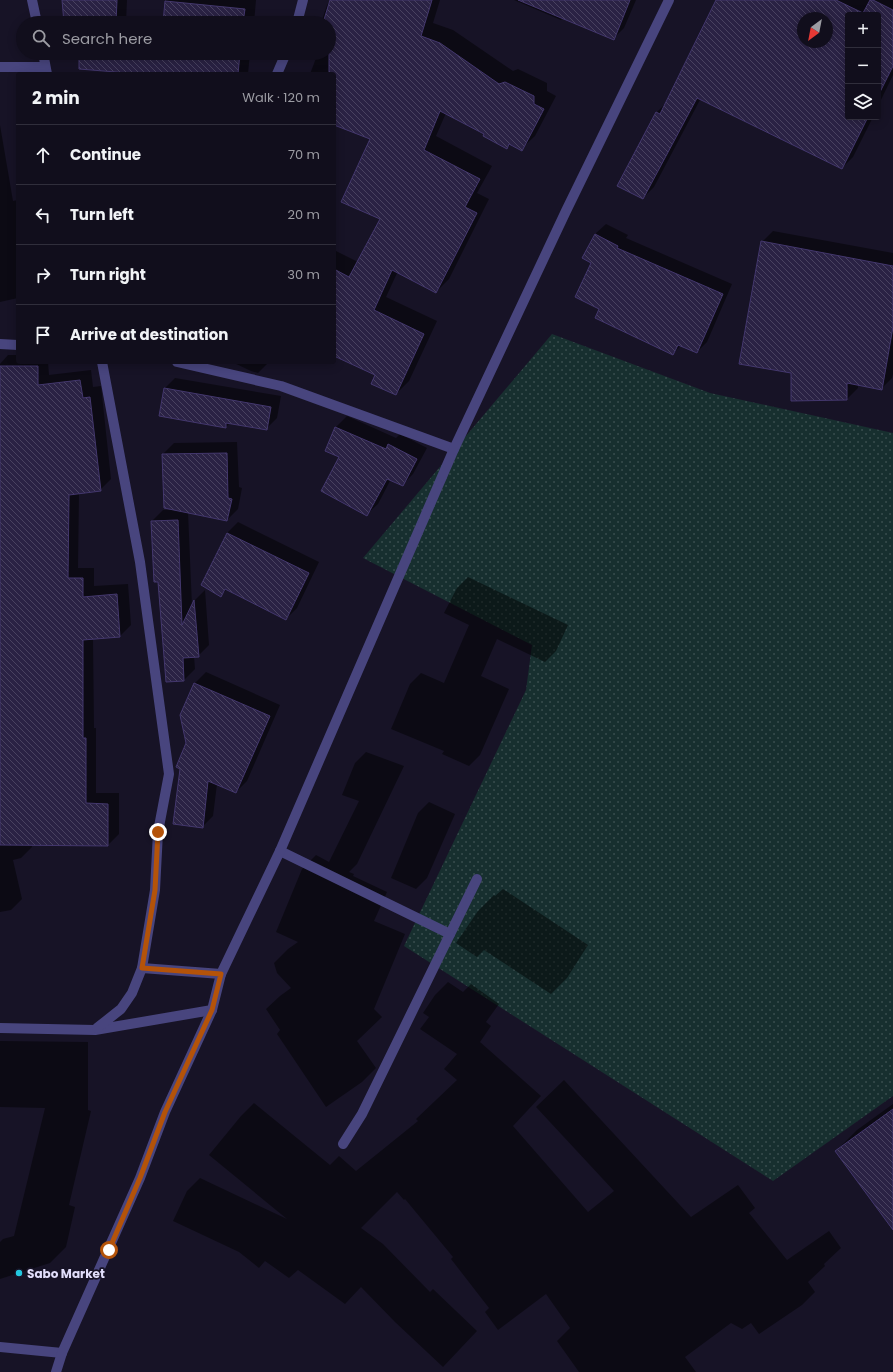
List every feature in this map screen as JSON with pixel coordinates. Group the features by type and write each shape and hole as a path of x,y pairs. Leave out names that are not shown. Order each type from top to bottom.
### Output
{"street":[{"path":"32,0 35,16"},
{"path":"299,16 303,0"},
{"path":"56,1372 62,1354 140,1178 165,1112 212,1010 221,974 280,851 454,449 566,211 669,0"},
{"path":"0,67 46,71 44,60"},
{"path":"278,72 283,60"},
{"path":"0,344 16,344"},
{"path":"95,1030 121,1009 132,993 142,968 155,890 158,832 169,774 140,562 102,364"},
{"path":"186,364 280,386 454,449"},
{"path":"280,851 450,934"},
{"path":"342,1144 362,1114 476,880"},
{"path":"142,968 221,974"},
{"path":"0,1028 95,1030 212,1010"},
{"path":"0,1347 62,1354"}],"green space":[{"path":"552,334 710,393 893,433 893,1096 773,1181 404,946 526,690 532,645 363,558"}],"building":[{"path":"62,0 117,0 116,16 63,16"},
{"path":"330,0 432,0 421,36 440,43 499,84 505,82 534,96 534,104 544,109 522,151 509,144 507,149 483,136 484,134 440,111 424,150 480,179 465,207 477,213 436,293 392,270 374,310 424,334 396,395 371,384 375,375 336,357 336,270 349,277 380,219 341,202 370,139 336,126 336,72 329,72 329,60 336,60 336,16 325,16"},
{"path":"518,0 630,0 614,40"},
{"path":"716,0 836,0 861,12 845,12 845,120 866,120 842,169 697,98 643,199 617,186 656,112 660,114"},
{"path":"870,0 893,10 893,66 881,90 881,12 864,12"},
{"path":"165,1 245,9 244,16 164,16"},
{"path":"79,60 239,60 238,72 116,72 79,69"},
{"path":"595,234 618,246 617,248 723,294 697,353 678,345 673,355 595,318 599,309 575,297 591,263 582,258"},
{"path":"761,241 893,266 893,327 882,390 847,383 847,400 791,401 791,373 739,364"},
{"path":"0,366 38,366 38,385 80,380 83,398 90,397 101,491 69,495 68,578 83,578 83,597 117,594 120,637 83,640 83,738 86,738 86,803 108,804 108,846 0,845"},
{"path":"164,388 271,407 267,430 226,423 226,428 159,416"},
{"path":"335,427 386,449 388,444 417,459 403,486 387,479 367,516 321,491 339,457 325,451"},
{"path":"227,453 228,498 232,499 227,521 164,508 162,454"},
{"path":"178,520 182,625 194,600 199,657 183,658 184,681 166,682 158,582 154,582 151,521"},
{"path":"227,533 309,573 286,620 225,589 221,597 201,585"},
{"path":"194,683 270,716 236,793 208,781 203,828 173,824 180,769 176,767 186,743 180,715"},
{"path":"893,1109 893,1230 835,1151"}],"place":[{"name":"Sabo Market","path":"19,1273"}],"route":[{"path":"109,1250 140,1178 165,1112 212,1010 221,974 142,968 155,890 158,832"}]}
